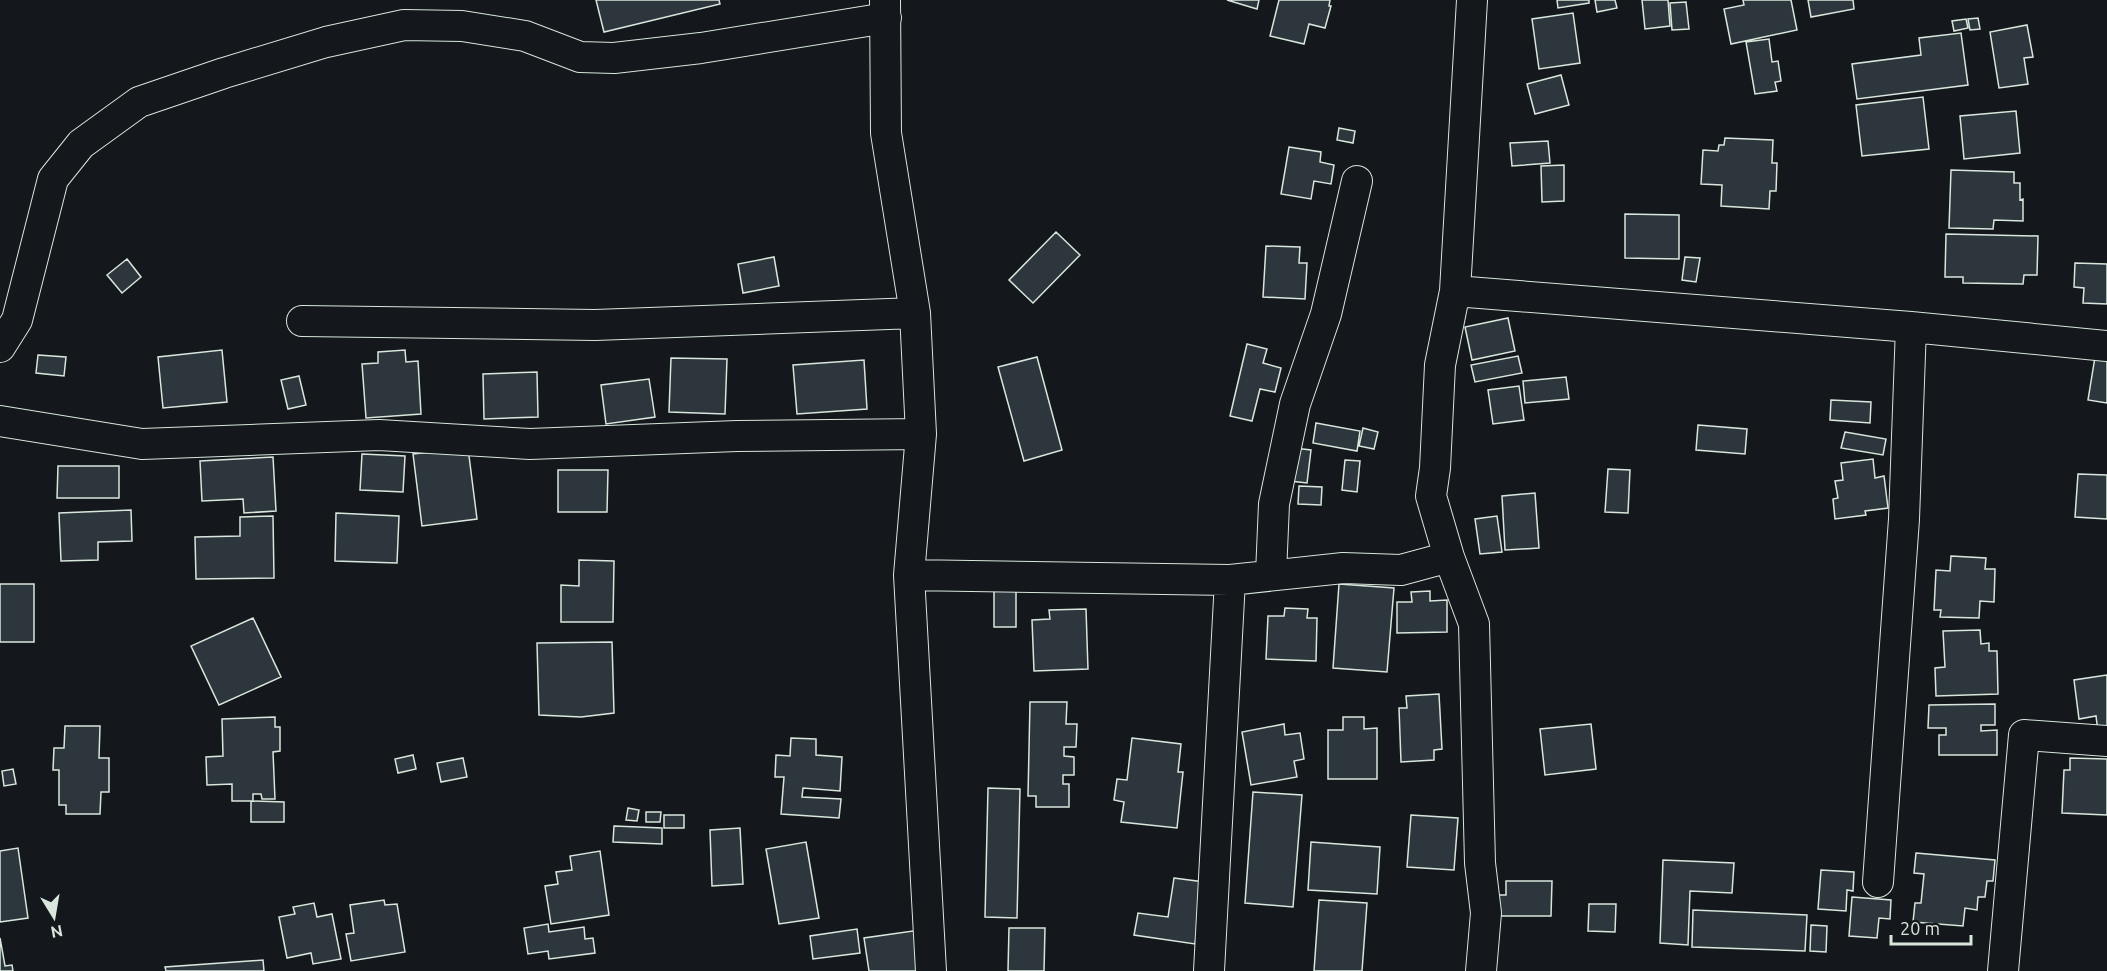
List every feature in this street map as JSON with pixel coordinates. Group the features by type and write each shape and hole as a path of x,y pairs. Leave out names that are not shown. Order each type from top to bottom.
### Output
{"street":[{"path":"1472,0 1455,291 1440,365 1435,468 1431,496 1449,557 1474,624 1480,863 1486,913 1481,971"},
{"path":"0,346 17,320 53,179 81,144 139,102 326,42 404,25 472,27 525,36 580,57 614,58 701,48 886,9 886,133 915,313 921,434 909,575 931,971"},
{"path":"1271,574 1274,504 1295,404 1326,314 1357,181"},
{"path":"1455,291 1911,327 2107,346"},
{"path":"302,321 596,325 915,313"},
{"path":"1878,882 1904,519 1911,327"},
{"path":"0,421 142,444 379,435 530,444 737,436 921,434"},
{"path":"909,575 1230,580 1343,568 1401,570 1449,557"},
{"path":"1209,971 1230,580"},
{"path":"2003,971 2024,735 2107,741"}],"building":[{"path":"596,0 719,0 720,4 604,32"},
{"path":"1227,0 1259,0 1257,9"},
{"path":"1279,0 1330,0 1329,6 1331,6 1325,28 1309,24 1304,44 1270,36"},
{"path":"1557,0 1589,0 1589,3 1558,8"},
{"path":"1595,0 1615,0 1617,8 1597,12"},
{"path":"1642,0 1668,0 1670,26 1645,29"},
{"path":"1743,0 1791,0 1797,30 1731,44 1724,9 1744,5"},
{"path":"1808,0 1853,0 1854,9 1811,17"},
{"path":"1686,2 1689,29 1672,30 1670,3"},
{"path":"1573,13 1580,63 1539,69 1532,19"},
{"path":"1978,18 1980,29 1970,30 1968,19"},
{"path":"1966,19 1968,28 1954,31 1952,21"},
{"path":"2027,25 2033,57 2024,58 2028,84 1999,88 1990,32"},
{"path":"1961,33 1968,85 1857,99 1852,64 1921,55 1919,38"},
{"path":"1769,39 1772,62 1778,61 1781,81 1775,82 1777,91 1755,94 1746,42"},
{"path":"1561,75 1569,105 1535,114 1527,84"},
{"path":"1923,97 1929,149 1862,156 1856,105"},
{"path":"2016,111 2020,153 1964,159 1960,116"},
{"path":"1339,128 1355,131 1353,143 1337,140"},
{"path":"1725,138 1773,140 1772,163 1777,163 1776,191 1770,191 1769,209 1721,206 1722,185 1701,184 1703,150 1718,151 1719,145 1724,145"},
{"path":"1548,141 1550,163 1512,166 1510,143"},
{"path":"1289,147 1321,152 1320,162 1334,165 1331,184 1314,181 1311,199 1281,194"},
{"path":"1564,165 1564,201 1542,202 1541,166"},
{"path":"1951,170 2014,172 2014,183 2020,183 2020,200 2023,199 2023,221 1994,220 1993,229 1949,228"},
{"path":"1625,214 1679,215 1679,259 1625,258"},
{"path":"1056,232 1080,255 1033,303 1009,280"},
{"path":"1946,234 2038,236 2037,275 2024,275 2023,284 1963,283 1963,277 1945,277"},
{"path":"1266,246 1300,247 1299,263 1307,263 1305,299 1263,297"},
{"path":"774,257 779,286 743,293 738,264"},
{"path":"1685,257 1700,258 1696,282 1682,280"},
{"path":"127,259 141,277 122,293 107,275"},
{"path":"2075,263 2107,264 2107,304 2083,303 2084,288 2074,287"},
{"path":"1508,318 1515,351 1472,360 1465,327"},
{"path":"1247,344 1267,349 1263,363 1281,368 1275,392 1260,389 1252,421 1230,416"},
{"path":"222,350 227,402 163,408 158,357"},
{"path":"405,350 406,362 418,361 421,414 366,418 362,364 378,363 378,352"},
{"path":"38,355 66,357 64,376 36,373"},
{"path":"1518,356 1522,373 1475,382 1471,365"},
{"path":"1037,357 1062,450 1024,461 998,367"},
{"path":"2095,357 2107,359 2107,403 2088,400"},
{"path":"671,358 727,359 725,414 669,412"},
{"path":"864,360 867,409 797,414 793,365"},
{"path":"537,372 538,417 484,419 483,374"},
{"path":"299,376 306,405 288,409 281,380"},
{"path":"1566,377 1569,399 1525,403 1523,381"},
{"path":"649,379 655,417 606,424 601,385"},
{"path":"1519,386 1524,420 1493,424 1488,390"},
{"path":"1831,400 1871,402 1870,423 1830,420"},
{"path":"1316,423 1360,431 1357,451 1313,443"},
{"path":"1698,425 1747,429 1745,454 1696,450"},
{"path":"1363,428 1378,432 1374,449 1359,446"},
{"path":"1845,432 1886,439 1883,455 1841,448"},
{"path":"468,448 477,519 422,526 413,454"},
{"path":"1294,448 1311,450 1307,483 1290,481"},
{"path":"362,454 405,456 403,492 360,490"},
{"path":"273,457 276,511 244,513 243,499 202,501 200,461"},
{"path":"1873,459 1875,478 1884,476 1888,508 1865,511 1866,515 1835,519 1833,499 1838,498 1835,481 1843,480 1841,463"},
{"path":"1345,460 1360,461 1357,492 1342,490"},
{"path":"58,466 119,466 119,498 57,498"},
{"path":"1608,469 1630,470 1628,513 1605,512"},
{"path":"558,470 608,470 607,512 558,512"},
{"path":"2078,474 2107,475 2107,519 2075,517"},
{"path":"1299,486 1322,487 1321,505 1298,504"},
{"path":"1535,493 1539,548 1505,550 1502,496"},
{"path":"131,510 132,541 98,542 98,560 61,561 59,513"},
{"path":"336,513 399,516 397,563 335,561"},
{"path":"273,516 274,578 196,579 195,537 240,536 240,517"},
{"path":"1497,516 1502,552 1480,554 1475,519"},
{"path":"1951,556 1986,558 1985,569 1995,569 1994,602 1980,601 1979,618 1940,617 1941,610 1934,610 1936,570 1950,571"},
{"path":"579,560 614,561 613,622 561,622 561,585 579,586"},
{"path":"0,584 34,584 34,642 0,642"},
{"path":"1339,584 1394,588 1387,672 1333,668"},
{"path":"994,588 1016,588 1016,627 994,627"},
{"path":"1430,591 1430,601 1447,600 1447,632 1397,633 1397,602 1412,602 1411,592"},
{"path":"1285,608 1308,609 1307,618 1317,618 1316,661 1266,659 1268,616 1284,616"},
{"path":"1086,609 1088,669 1034,671 1032,620 1050,619 1049,610"},
{"path":"253,618 281,677 219,705 191,646"},
{"path":"1980,630 1981,644 1989,643 1989,651 1997,651 1998,694 1936,696 1935,668 1945,667 1943,631"},
{"path":"612,642 614,713 581,717 539,715 537,643"},
{"path":"2107,675 2107,731 2098,732 2096,716 2079,719 2074,680"},
{"path":"1439,694 1442,749 1434,750 1434,760 1401,762 1399,708 1407,708 1406,696"},
{"path":"1030,702 1067,702 1066,724 1077,724 1076,747 1064,747 1064,756 1074,757 1074,775 1063,775 1063,784 1069,784 1069,807 1036,807 1036,796 1028,796"},
{"path":"1995,704 1995,725 1981,725 1981,731 1997,730 1997,755 1939,755 1939,735 1946,735 1946,728 1928,728 1929,705"},
{"path":"275,717 275,727 280,727 280,751 273,752 275,799 262,799 261,794 253,794 253,801 232,801 232,784 207,785 206,757 223,756 222,719"},
{"path":"1343,717 1364,717 1364,729 1377,728 1377,779 1328,779 1328,730 1343,730"},
{"path":"1284,724 1285,735 1300,733 1304,759 1294,761 1297,777 1251,785 1242,732"},
{"path":"1591,724 1596,769 1545,775 1540,729"},
{"path":"65,726 100,726 99,758 109,758 109,792 101,792 100,814 66,814 66,805 59,805 59,770 53,770 54,748 64,748"},
{"path":"791,738 816,739 816,755 842,757 840,791 803,788 802,797 841,799 839,818 781,814 784,777 775,777 776,755 790,756"},
{"path":"1132,738 1181,744 1178,772 1183,772 1177,828 1121,822 1124,802 1114,800 1117,779 1127,780"},
{"path":"413,755 416,769 398,773 395,759"},
{"path":"463,758 467,777 441,782 437,763"},
{"path":"2070,758 2107,759 2107,815 2062,813 2064,770 2070,770"},
{"path":"13,769 16,784 4,786 2,771"},
{"path":"988,788 1020,789 1017,918 985,917"},
{"path":"1253,792 1302,795 1293,907 1245,903"},
{"path":"251,801 284,802 284,822 251,822"},
{"path":"628,808 639,810 637,821 626,820"},
{"path":"646,812 661,812 660,822 646,822"},
{"path":"664,815 684,815 684,828 664,828"},
{"path":"1411,815 1458,818 1454,870 1407,867"},
{"path":"614,826 662,828 662,844 613,842"},
{"path":"740,828 743,884 712,886 710,830"},
{"path":"806,842 819,918 779,924 766,849"},
{"path":"1311,842 1380,847 1377,894 1308,890"},
{"path":"18,848 28,918 0,922 0,851"},
{"path":"600,851 609,915 551,924 545,886 558,884 556,872 572,870 570,856"},
{"path":"1916,853 1995,860 1993,881 1987,881 1985,897 1978,897 1977,910 1965,908 1963,926 1913,922 1915,903 1921,903 1924,874 1914,873"},
{"path":"1663,860 1734,863 1732,893 1690,891 1688,945 1660,943"},
{"path":"1821,870 1854,872 1853,891 1847,890 1846,911 1818,909"},
{"path":"1174,878 1204,882 1195,944 1134,935 1138,913 1168,917"},
{"path":"1506,881 1552,881 1551,916 1497,916 1498,895 1506,895"},
{"path":"1852,897 1891,900 1890,919 1879,918 1877,938 1849,936"},
{"path":"384,900 385,905 397,904 405,952 351,961 346,934 354,933 350,905"},
{"path":"1319,900 1367,903 1362,971 1314,971"},
{"path":"314,903 317,917 332,914 341,959 313,964 311,953 287,958 279,917 295,914 293,907"},
{"path":"1589,904 1616,904 1615,932 1588,931"},
{"path":"1693,910 1807,915 1805,951 1692,947"},
{"path":"548,924 549,932 584,927 585,939 593,938 595,953 549,959 548,951 528,954 524,928"},
{"path":"1811,925 1827,926 1826,952 1810,951"},
{"path":"1009,928 1045,928 1044,971 1008,971"},
{"path":"857,929 860,953 813,959 810,936"},
{"path":"920,930 926,971 869,971 864,938"},
{"path":"0,938 5,966 12,965 13,971 0,971"},
{"path":"263,960 264,971 166,971 165,967"}]}
